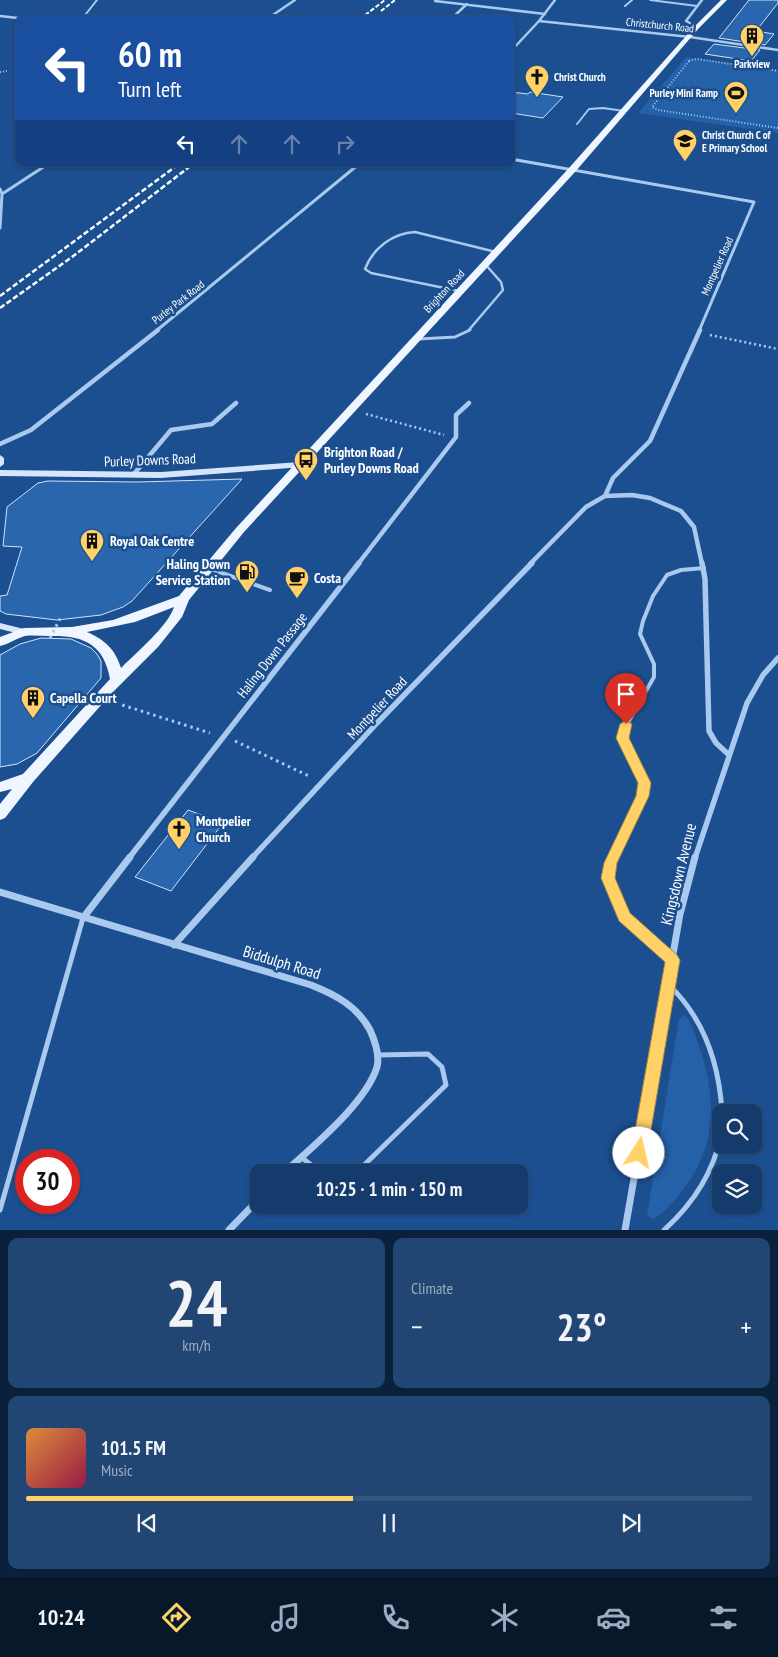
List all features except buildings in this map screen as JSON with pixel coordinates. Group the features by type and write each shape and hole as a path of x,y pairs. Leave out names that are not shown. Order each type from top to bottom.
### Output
{"main road":[{"name":"Brighton Road","path":"0,814 28,778 117,679 153,644 178,614 183,599 208,568 300,465 572,170 697,27 724,0"},
{"path":"0,642 24,632 72,631 131,619 183,599"},
{"path":"72,631 94,640 110,653 114,660 117,679"},
{"path":"0,787 28,778"}],"street":[{"path":"273,15 294,0"},
{"path":"515,47 540,21 555,0"},
{"path":"697,27 686,21 702,0"},
{"path":"436,1 545,14"},
{"path":"455,15 467,4"},
{"path":"0,16 15,18"},
{"name":"Christchurch Road","path":"540,21 690,37 778,50"},
{"path":"515,161 572,170"},
{"path":"2,194 43,167"},
{"name":"Purley Park Road","path":"0,444 31,430 204,293 355,167"},
{"name":"Montpelier Road","path":"572,170 754,202 650,441 614,478 605,496"},
{"path":"0,189 2,194 0,228"},
{"path":"133,475 171,430 212,424 236,403"},
{"path":"455,438 456,415 469,403"},
{"name":"Haling Down Passage","path":"83,918 455,438"},
{"path":"0,458 0,464"},
{"name":"Purley Downs Road","path":"0,473 161,475 300,465"},
{"name":"Montpelier Road","path":"174,945 322,782 547,546 586,507 605,496 632,495 650,498 681,511 694,527 704,568 709,731 716,743 728,754"},
{"path":"0,626 24,632"},
{"name":"Kingsdown Avenue","path":"625,1230 680,914 698,845 744,711 762,675 778,658"},
{"name":"Biddulph Road","path":"0,892 334,993 349,1002 364,1020 373,1037 378,1055"},
{"path":"294,1164 358,1100 373,1077 378,1055"},
{"path":"229,1230 250,1208"}],"lane":[{"path":"85,15 97,0"},
{"path":"625,6 632,0"},
{"path":"650,0 697,6"},
{"path":"577,124 589,109 603,108 624,111"},
{"path":"460,291 371,273 364,269 393,235 406,232 496,252"},
{"path":"416,340 455,336 471,330 503,290 501,282 485,264"},
{"path":"208,568 270,590"},
{"path":"672,960 624,917 608,878 610,863 642,796 644,783 622,738 626,724 654,678 655,667 651,653 640,636 641,627 659,582 665,576 682,569 704,568"},
{"path":"0,1210 83,918"},
{"path":"668,984 688,1003 707,1041 718,1080 721,1104"},
{"path":"364,1164 446,1085 447,1078 444,1067 428,1054 378,1055"},
{"path":"664,1230 678,1217 707,1178 716,1154"},
{"path":"301,1157 310,1164"}],"path":[{"path":"671,58 689,61 697,59 778,71"},
{"path":"689,61 652,107 658,110 778,128"},
{"path":"697,333 778,349"},
{"path":"351,410 455,438"},
{"path":"50,638 62,615"},
{"path":"115,702 223,737 322,782"}],"shaded area":[{"path":"686,57 778,70 778,133 638,113"},
{"path":"684,1015 694,1031 706,1069 710,1089 710,1126 700,1161 691,1179 667,1209 653,1219 647,1215 679,1019"}],"railway":[{"path":"365,15 385,0"},
{"path":"381,11 395,0"},
{"path":"0,296 175,167"},
{"path":"0,308 72,257 189,167"}],"place":[{"name":"Parkview","path":"752,57"},
{"name":"Christ Church","path":"537,98"},
{"name":"Purley Mini Ramp","path":"736,114"},
{"name":"Christ Church C of E Primary School","path":"685,162"},
{"name":"Brighton Road / Purley Downs Road","path":"306,481"},
{"name":"Royal Oak Centre","path":"92,562"},
{"name":"Haling Down Service Station","path":"247,593"},
{"name":"Costa","path":"297,599"},
{"name":"Capella Court","path":"33,719"},
{"name":"Montpelier Church","path":"179,850"}],"route":[{"path":"626,724 622,738 644,783 642,796 610,863 608,878 624,917 672,960 639,1153"}]}
